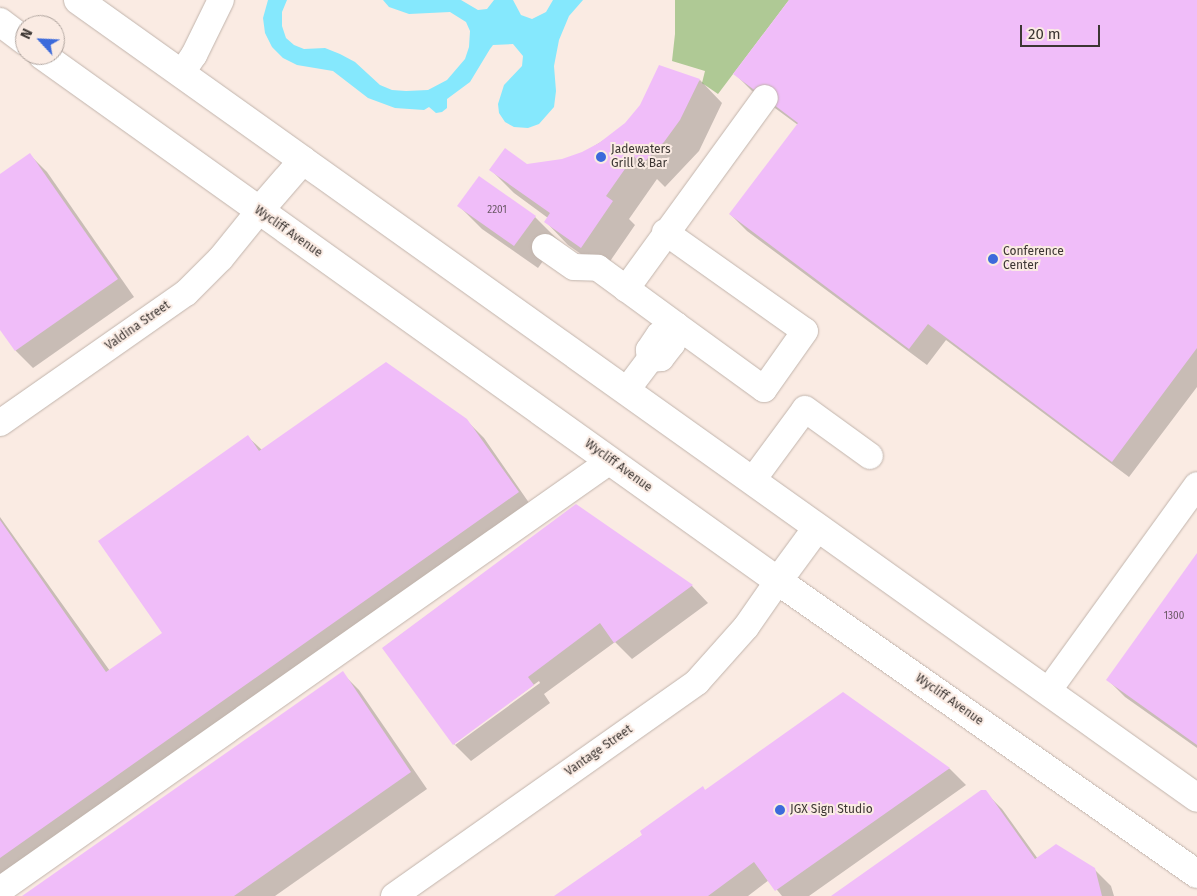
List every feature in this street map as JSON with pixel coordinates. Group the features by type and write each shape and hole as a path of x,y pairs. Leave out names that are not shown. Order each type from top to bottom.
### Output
{"main road":[{"path":"78,0 1197,798"},
{"path":"0,22 15,34"},
{"name":"Wycliff Avenue","path":"56,65 778,581 1197,874"},
{"path":"259,211 303,160"},
{"path":"778,581 818,528"}],"street":[{"path":"181,74 194,55 206,12 221,0"},
{"path":"626,289 765,98"},
{"name":"Valdina Street","path":"0,422 186,293 221,258 259,211"},
{"path":"545,247 574,268 598,268 674,328 764,389 805,331 666,232"},
{"path":"626,391 650,359 661,358 672,344 674,328"},
{"path":"752,481 805,409 870,456"},
{"path":"0,890 610,461"},
{"path":"1048,691 1197,485"},
{"name":"Vantage Street","path":"394,896 697,682 746,627 778,581"}],"green space":[{"path":"675,0 789,0 718,94 702,83 705,71 672,61 675,34"}],"water":[{"path":"268,0 287,0 282,12 282,26 286,38 294,45 304,49 325,48 340,54 355,62 380,85 392,90 406,91 428,90 447,80 465,59 469,47 470,31 466,22 450,12 409,14 389,7 383,0 461,0 478,10 487,9 494,0 513,0 521,15 532,19 546,12 553,0 583,0 569,16 559,40 554,66 556,91 554,107 539,124 528,128 514,127 505,122 499,113 498,104 504,85 522,66 523,56 513,44 493,45 470,82 447,99 447,108 442,112 436,113 429,107 424,110 395,108 368,98 333,71 297,65 283,58 272,47 265,33 263,18"}],"building":[{"name":"Conference Center","path":"789,0 1197,0 1197,348 1112,462 928,324 909,349 729,214 798,123 733,74"},
{"name":"Jadewaters Grill & Bar","path":"659,65 700,79 680,120 664,142 641,165 634,156 606,196 613,201 581,248 544,222 550,213 489,170 505,148 527,164 562,159 582,152 599,143 625,123 640,105"},
{"path":"30,153 118,279 15,351 0,330 0,174"},
{"path":"479,176 536,216 514,246 457,206"},
{"path":"386,362 467,419 519,492 0,858 0,520 106,672 162,633 98,541 248,435 259,451"},
{"path":"576,504 693,585 614,643 600,623 528,677 534,685 453,745 382,648"},
{"path":"1197,553 1197,745 1106,680"},
{"path":"343,671 411,772 234,896 22,896"},
{"name":"JGX Sign Studio","path":"843,692 950,768 775,891 754,862 708,896 554,896 642,835 640,831 703,786 705,790"},
{"path":"981,790 986,790 1035,859 1056,844 1095,868 1102,896 831,896"}],"place":[{"name":"Jadewaters Grill & Bar","path":"601,157"},
{"name":"Conference Center","path":"993,259"},
{"name":"JGX Sign Studio","path":"780,810"}]}
